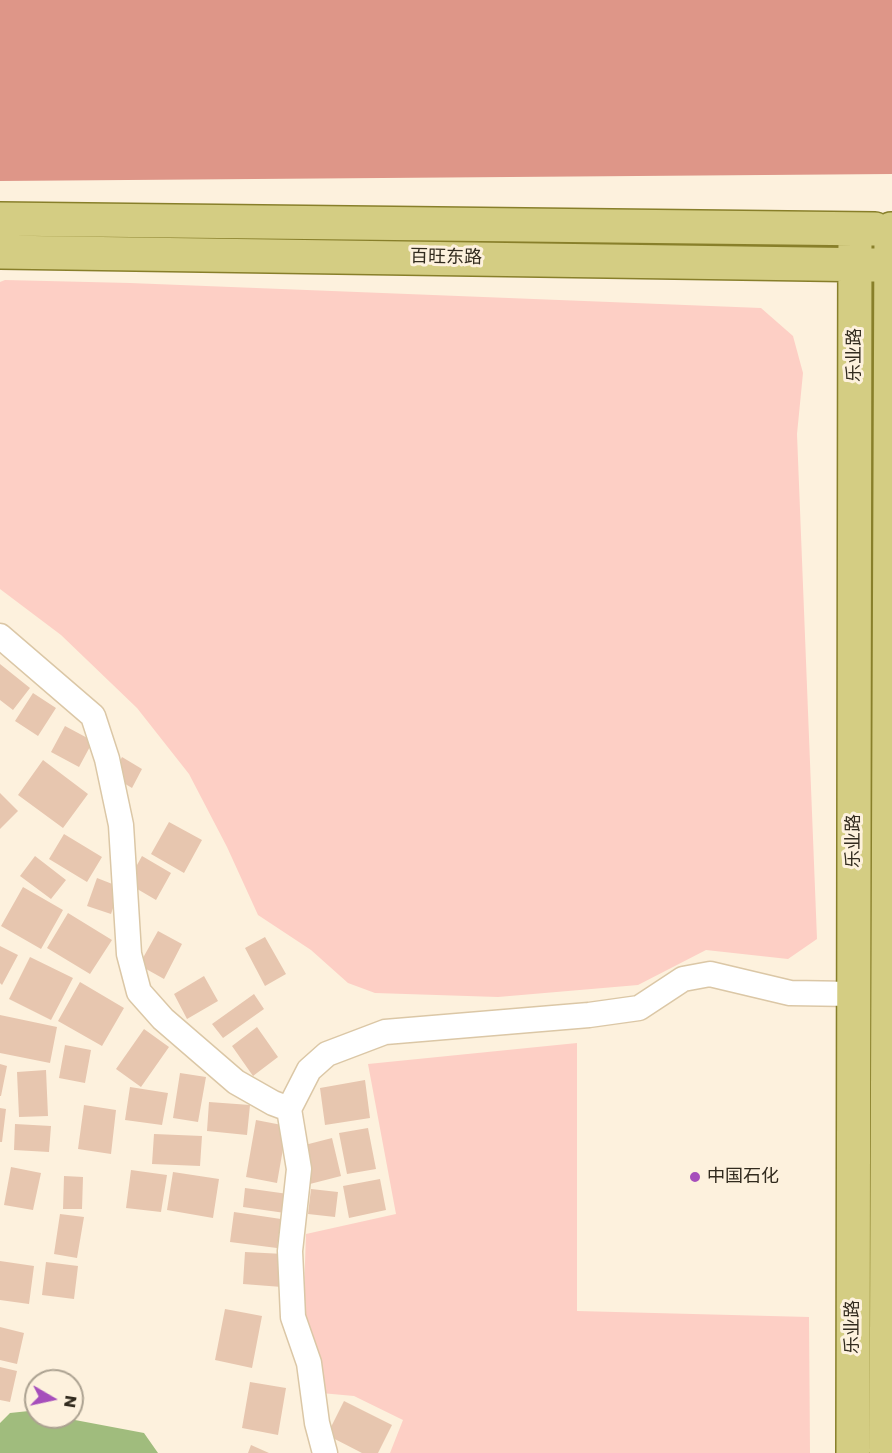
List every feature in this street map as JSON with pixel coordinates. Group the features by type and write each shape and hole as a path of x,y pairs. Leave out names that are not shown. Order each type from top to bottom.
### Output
{"main road":[{"name":"百旺东路","path":"0,219 892,230"},
{"name":"乐业路","path":"853,1453 855,229"},
{"name":"乐业路","path":"886,1453 892,230"},
{"name":"百旺东路","path":"0,252 892,265"}],"street":[{"path":"0,636 93,716 107,759 121,825 129,954 139,992 163,1019 236,1082 273,1103 289,1109"},
{"path":"325,1453 317,1423 309,1363 293,1317 290,1251 299,1169 289,1109 309,1070 327,1054 385,1032 639,1008 683,979 710,974 790,993 853,994"}],"shaded area":[{"path":"0,0 892,0 892,174 0,181"},
{"path":"5,280 761,308 793,336 803,373 797,434 817,939 788,959 706,950 638,985 498,997 375,993 348,983 311,950 258,915 227,847 189,774 137,708 61,635 0,589 0,282"},
{"path":"577,1043 577,1311 809,1317 810,1453 390,1453 403,1420 354,1396 321,1393 303,1320 306,1234 396,1214 368,1064"},
{"path":"24,1412 24,1429 84,1429 84,1422 144,1433 158,1453 0,1453 0,1423 10,1413"}],"building":[{"path":"0,664 30,688 13,710 0,700"},
{"path":"33,693 56,708 38,736 15,721"},
{"path":"65,726 93,741 79,767 51,752"},
{"path":"122,757 142,769 132,788 112,776"},
{"path":"43,760 88,794 63,828 18,795"},
{"path":"0,793 18,811 0,829"},
{"path":"169,822 202,840 184,873 151,854"},
{"path":"64,834 102,857 87,882 49,859"},
{"path":"35,856 66,880 51,899 20,876"},
{"path":"142,856 171,873 156,900 127,883"},
{"path":"97,878 120,887 111,914 87,906"},
{"path":"23,887 63,910 41,949 1,926"},
{"path":"68,913 112,940 90,974 47,948"},
{"path":"158,931 182,944 164,979 139,965"},
{"path":"265,937 286,974 265,986 245,948"},
{"path":"0,946 18,955 2,985 0,983"},
{"path":"30,957 73,978 51,1020 9,999"},
{"path":"204,976 218,1001 187,1019 174,994"},
{"path":"80,982 124,1008 102,1046 58,1021"},
{"path":"254,994 264,1009 223,1038 212,1024"},
{"path":"0,1015 57,1027 50,1063 0,1053"},
{"path":"257,1027 278,1057 253,1076 232,1046"},
{"path":"144,1029 169,1047 141,1087 116,1069"},
{"path":"65,1045 91,1050 85,1083 59,1078"},
{"path":"0,1064 7,1066 1,1096 0,1096"},
{"path":"46,1070 48,1116 19,1117 17,1072"},
{"path":"180,1073 206,1077 198,1122 173,1118"},
{"path":"365,1080 370,1118 325,1125 320,1088"},
{"path":"130,1087 168,1093 162,1125 125,1120"},
{"path":"209,1102 250,1105 247,1135 207,1131"},
{"path":"84,1105 116,1110 111,1154 78,1149"},
{"path":"0,1108 6,1109 2,1142 0,1142"},
{"path":"256,1120 287,1126 277,1183 246,1177"},
{"path":"15,1124 51,1126 49,1152 14,1150"},
{"path":"368,1128 376,1169 347,1174 339,1133"},
{"path":"154,1134 202,1136 200,1166 152,1164"},
{"path":"332,1138 341,1176 306,1185 297,1147"},
{"path":"11,1167 41,1173 33,1210 4,1205"},
{"path":"131,1170 167,1175 161,1212 126,1208"},
{"path":"173,1172 219,1179 213,1218 167,1210"},
{"path":"64,1176 83,1177 82,1209 63,1209"},
{"path":"380,1179 386,1210 349,1218 343,1186"},
{"path":"245,1188 288,1194 285,1213 243,1207"},
{"path":"311,1189 338,1192 335,1217 308,1214"},
{"path":"234,1212 281,1219 277,1248 230,1242"},
{"path":"60,1214 84,1217 77,1258 54,1254"},
{"path":"245,1252 284,1254 282,1287 243,1284"},
{"path":"0,1261 34,1266 29,1304 0,1300"},
{"path":"46,1262 78,1266 74,1299 42,1295"},
{"path":"225,1309 262,1316 252,1368 215,1360"},
{"path":"0,1327 24,1333 17,1364 0,1360"},
{"path":"0,1367 17,1371 10,1402 0,1400"},
{"path":"250,1382 286,1388 278,1435 242,1428"},
{"path":"344,1401 392,1425 378,1453 362,1453 327,1435"},
{"path":"251,1445 269,1453 248,1453"}],"place":[{"name":"中国石化","path":"695,1177"}]}
